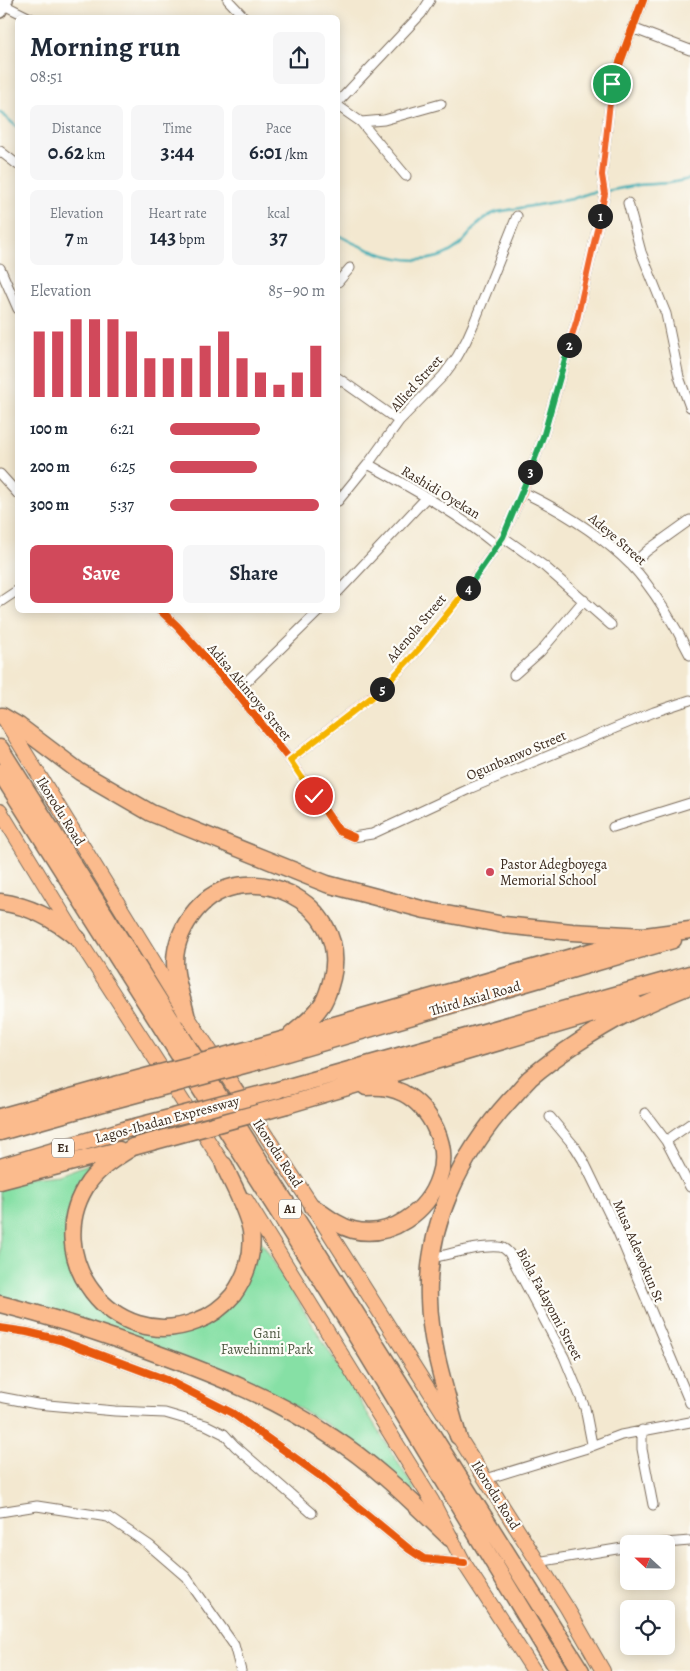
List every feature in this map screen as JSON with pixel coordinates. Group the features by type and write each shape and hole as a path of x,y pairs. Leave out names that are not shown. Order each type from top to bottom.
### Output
{"highway":[{"path":"1,714 80,772 151,813 327,884 424,910 504,925 572,932 645,936"},
{"name":"Ikorodu Road","path":"0,748 581,1671"},
{"name":"A1","path":"0,772 346,1319 559,1671"},
{"path":"186,1014 176,976 175,962 181,933 189,918 201,904 214,894 246,884 262,885 293,896 316,913 325,925 331,938 334,953 334,968 324,1002 311,1018 287,1039"},
{"path":"0,902 29,908 46,916 78,939"},
{"path":"0,1117 107,1094 257,1054 287,1039 645,936 690,930"},
{"name":"Third Axial Road","path":"257,1054 690,935"},
{"path":"0,1181 287,1105 689,982"},
{"path":"458,1436 432,1335 428,1298 432,1258 442,1212 466,1160 492,1120 530,1079 583,1040 627,1014 689,982"},
{"name":"Lagos-Ibadan Expressway","path":"0,1168 127,1129 689,982"},
{"path":"313,1207 332,1221 353,1230 378,1230 405,1221 420,1209 433,1192 440,1176 442,1157 435,1127 426,1113 415,1102 403,1093 391,1088 378,1086 341,1089"},
{"name":"E1","path":"0,1132 107,1094"},
{"path":"0,1109 26,1110"},
{"path":"133,1147 104,1166 89,1182 76,1206 71,1230 74,1255 82,1276 92,1294 125,1319 144,1326 166,1328 185,1326 206,1318 225,1305 239,1287 248,1269 252,1248 248,1219 224,1165"},
{"path":"0,1304 74,1324 126,1342 180,1362 263,1397 312,1424 370,1464 450,1538"}],"main road":[{"name":"Ikorodu Road","path":"1,714 186,1014 313,1207 567,1608 603,1671"},
{"path":"0,811 78,939 224,1165 432,1500 464,1563 534,1671"}],"street":[{"path":"228,0 242,15"},
{"path":"340,107 421,14 430,0"},
{"path":"642,0 632,28 690,50"},
{"path":"3,5 24,15"},
{"name":"Adenola Street","path":"290,760 386,685 418,650 468,587 503,537 523,492 544,434 577,319 605,194 602,175 612,84 632,28"},
{"path":"361,122 384,120 441,104"},
{"path":"340,109 361,122 406,176"},
{"path":"0,151 15,163"},
{"path":"628,203 641,252 666,314 679,377 690,407"},
{"name":"Allied Street","path":"340,499 399,421 443,376 466,342 517,216"},
{"path":"0,268 15,303"},
{"path":"340,280 350,268"},
{"path":"340,379 399,421"},
{"name":"Rashidi Oyekan","path":"368,464 427,497 471,525 497,546"},
{"path":"0,474 15,491"},
{"name":"Adeye Street","path":"523,492 574,519 631,566 649,588 690,655"},
{"path":"340,590 427,497"},
{"path":"631,566 648,550 690,520"},
{"path":"503,537 544,566 611,625"},
{"path":"0,602 15,592"},
{"path":"514,675 540,652 584,600"},
{"name":"Adisa Akintoye Street","path":"165,613 236,692 290,760 338,831 345,836 352,837"},
{"path":"236,692 317,613"},
{"name":"Ogunbanwo Street","path":"352,837 372,834 472,788 654,712 690,700"},
{"path":"613,826 690,803"},
{"path":"645,1113 666,1141 690,1187"},
{"name":"Musa Adewokun St","path":"550,1117 575,1147 583,1160 618,1232 690,1403"},
{"path":"666,1141 690,1124"},
{"name":"Biola Fadayomi Street","path":"432,1258 481,1248 499,1247 509,1253 564,1357 585,1408 592,1444"},
{"path":"0,1328 60,1340 167,1380 232,1413 319,1475 409,1549 424,1559 464,1563"},
{"path":"0,1397 46,1405 165,1413 206,1425 224,1434 235,1446 312,1513"},
{"path":"486,1480 584,1449 592,1444 621,1435 690,1422"},
{"path":"642,1430 642,1449 653,1505"},
{"path":"0,1512 37,1506 108,1517 150,1545 186,1577 234,1644 241,1671"},
{"path":"675,1542 690,1540"},
{"path":"537,1562 620,1548"}],"green space":[{"name":"Gani Fawehinmi Park","path":"97,1161 72,1197 65,1225 66,1247 72,1274 87,1298 105,1314 163,1335 188,1332 209,1324 259,1238 415,1490 412,1493 374,1458 330,1426 284,1400 0,1297 0,1181 59,1175"}],"waterway":[{"path":"0,112 15,125"},
{"path":"607,191 638,185 669,183 690,179"},
{"path":"340,236 381,254 413,260 429,259 444,255 457,247 479,223 497,212 572,199 602,191"}],"cycle path":[{"path":"290,760 386,685 418,650 468,587 503,537 523,492 544,434 577,319 605,194 602,175 612,84 643,0"},
{"path":"163,613 236,692 290,760 339,831 353,837"},
{"path":"0,1328 60,1340 167,1380 232,1413 319,1475 409,1549 424,1559 464,1563"}],"place":[{"name":"Pastor Adegboyega Memorial School","path":"490,872"}],"route":[{"path":"314,796 290,760 386,685 418,650 468,587 503,537 523,492 544,434 577,319 588,273 605,194 602,175 612,84"}]}
